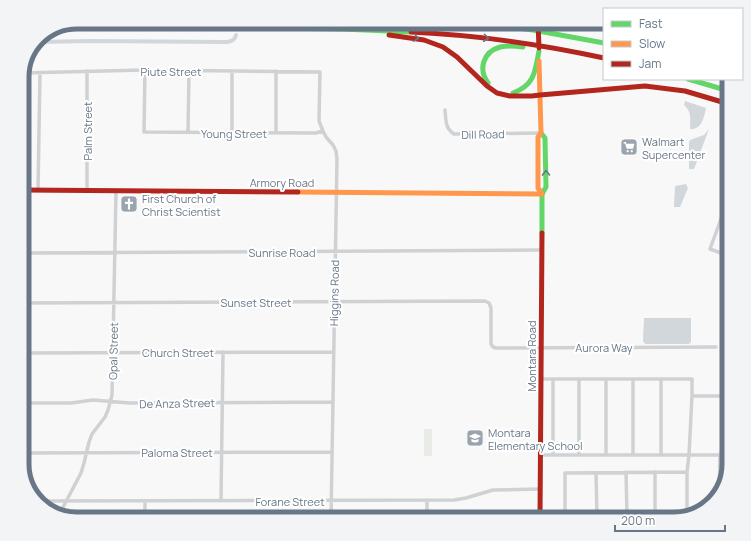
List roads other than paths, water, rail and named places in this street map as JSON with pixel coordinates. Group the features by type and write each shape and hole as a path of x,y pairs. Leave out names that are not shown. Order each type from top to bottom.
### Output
{"main road":[{"path":"321,29 422,32 470,36 603,58"},
{"path":"321,29 397,36 429,41 445,48 453,54 496,93 511,96 535,97 540,95"},
{"path":"525,29 603,43"},
{"path":"513,93 522,90 530,82 535,71 539,51 538,29"},
{"path":"533,46 511,46 498,48 490,53 483,63 482,69 485,80 489,85 501,91 513,93 540,95 645,86 685,91 722,102"},
{"name":"Montara Road","path":"539,51 541,133 538,137 538,188 542,194"},
{"path":"691,80 722,89"},
{"name":"Montara Road","path":"540,512 542,194 546,187 545,138 541,133"},
{"name":"Armory Road","path":"29,190 542,194"}],"street":[{"name":"Piute Street","path":"29,73 145,70 320,72"},
{"name":"Young Street","path":"145,70 144,132 316,133 323,131"},
{"name":"Palm Street","path":"87,71 87,190"},
{"path":"188,132 189,71"},
{"path":"232,71 232,132"},
{"path":"276,71 276,133"},
{"name":"Higgins Road","path":"320,72 319,121 323,131 336,150 337,159 331,512"},
{"path":"38,190 40,73"},
{"name":"Dill Road","path":"445,110 446,122 449,131 454,134 541,133"},
{"name":"Opal Street","path":"62,509 81,473 92,434 105,417 113,387 116,191"},
{"path":"722,216 710,249 722,253"},
{"name":"Sunrise Road","path":"29,253 541,250"},
{"name":"Sunset Street","path":"29,303 485,301 489,303 491,308 491,344 493,347"},
{"name":"Aurora Way","path":"493,347 716,346"},
{"path":"221,500 223,352"},
{"name":"Church Street","path":"29,353 334,352"},
{"path":"540,379 692,379 686,510"},
{"path":"553,379 553,455"},
{"path":"606,379 606,455"},
{"path":"633,379 633,455"},
{"path":"660,455 661,379"},
{"path":"579,380 579,455"},
{"path":"692,396 722,396"},
{"name":"De Anza Street","path":"29,403 71,403 93,400 129,403 333,402"},
{"path":"720,476 720,455 722,450"},
{"name":"Paloma Street","path":"29,453 332,452"},
{"path":"540,455 720,455"},
{"path":"596,472 597,512"},
{"path":"626,472 627,512"},
{"path":"655,472 655,512"},
{"path":"565,512 565,473 687,472"},
{"name":"Forane Street","path":"47,501 427,500 460,499 493,490 540,489"},
{"path":"427,500 427,512"},
{"path":"145,501 145,512"}],"waterway":[{"path":"44,42 227,42 233,40 236,35"}],"place":[{"name":"Walmart Supercenter","path":"629,147"},
{"name":"First Church of Christ Scientist","path":"129,204"},
{"name":"Montara Elementary School","path":"475,438"}]}
